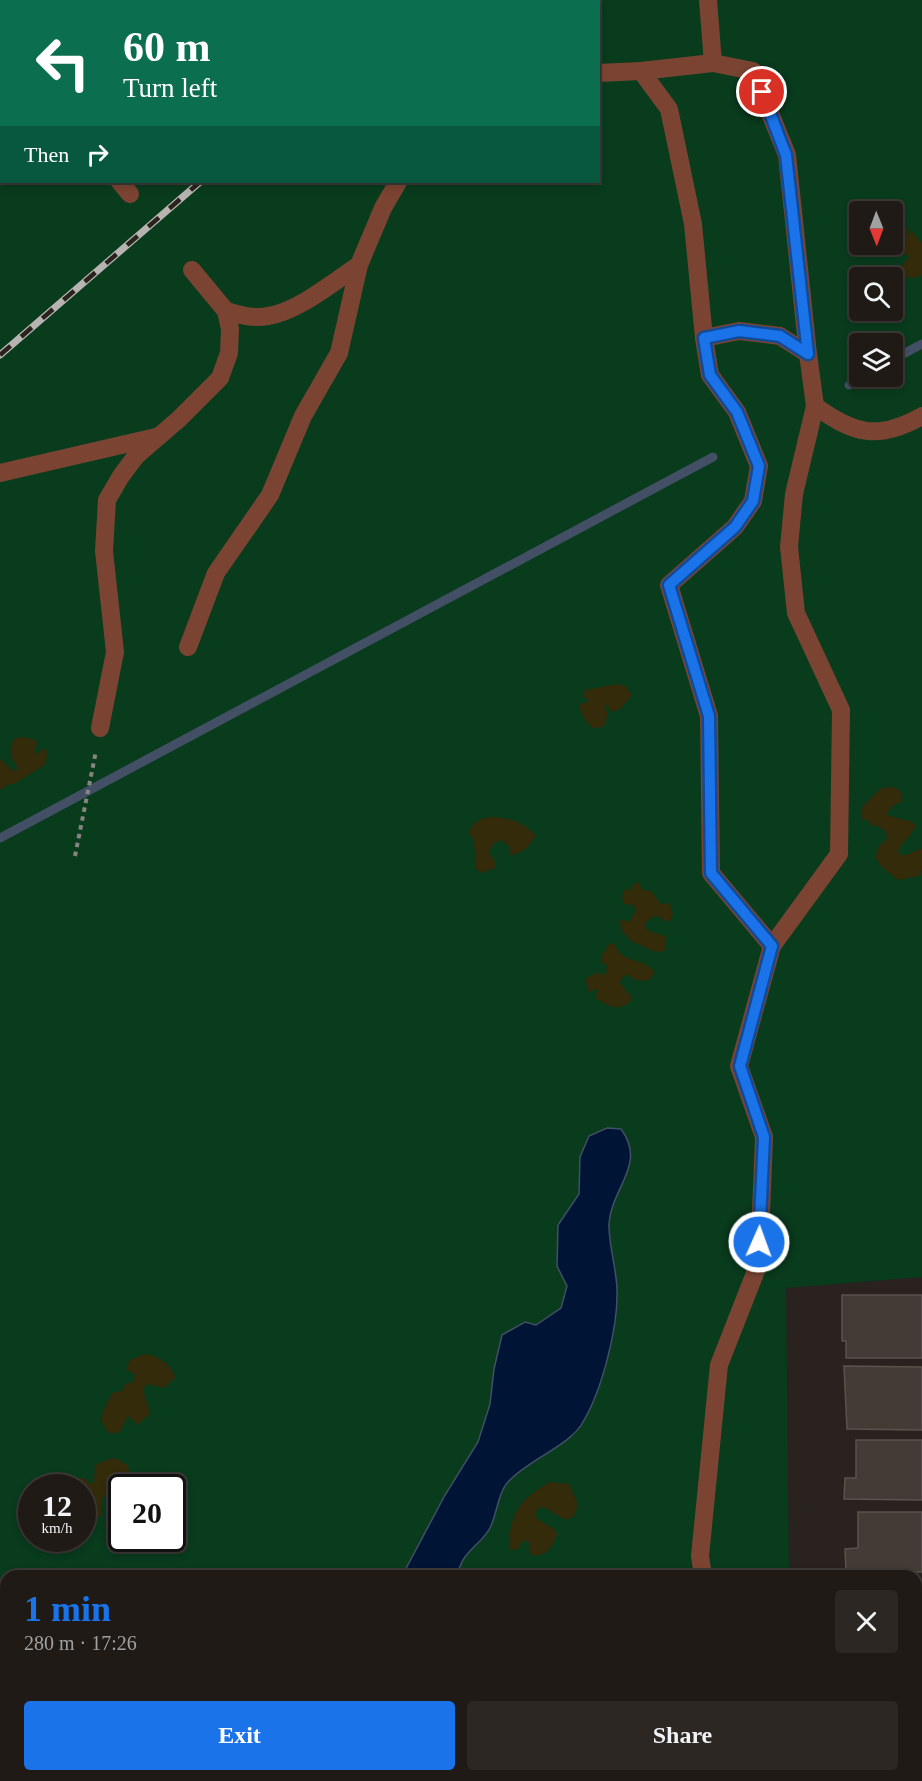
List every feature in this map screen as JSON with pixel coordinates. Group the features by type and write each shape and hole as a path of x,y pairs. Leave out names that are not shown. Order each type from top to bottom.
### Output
{"lane":[{"path":"708,0 712,63"},
{"path":"600,73 641,72 712,63 753,71 786,155 815,406 794,494 789,547 796,613 841,710 839,854 772,946 740,1066 764,1137 759,1263 719,1365 699,1556 702,1570"},
{"path":"641,72 669,109 693,224 704,338 710,375 737,412 759,466 753,501 735,527 669,585 709,716 711,873 772,946"},
{"path":"188,647 216,573 270,495 303,416 339,353 359,265 383,208 397,183"},
{"path":"226,311 246,316 267,316 287,311 359,265"},
{"path":"100,728 115,652 104,551 107,500 136,456 180,419 220,378 229,353 230,329 226,311 192,270"},
{"path":"704,338 739,331 780,336 808,354"},
{"path":"815,406 837,422 858,430 884,432 922,416"},
{"path":"0,473 158,436"}],"path":[{"path":"75,856 100,728"}],"green space":[{"path":"600,0 922,0 922,1277 786,1288 789,1570 0,1570 0,183 600,183"}],"sand":[{"path":"903,227 909,228 907,234 909,235 911,231 922,243 922,275 915,278 903,277 902,265 909,257 903,255"},
{"path":"617,684 625,686 632,695 620,709 612,712 606,705 605,709 608,714 604,726 594,729 586,721 581,711 580,704 588,702 588,699 583,697 585,690"},
{"path":"25,737 37,743 34,752 39,754 42,748 47,751 46,764 0,790 0,759 14,771 18,769 12,757 11,747 15,738"},
{"path":"893,787 901,792 902,802 894,805 886,814 916,825 898,851 901,855 906,855 922,848 922,870 919,876 898,880 882,867 875,857 879,846 887,839 886,832 878,826 872,826 868,820 861,819 862,807 881,788"},
{"path":"493,817 516,822 536,836 525,849 510,855 510,847 501,840 493,844 489,852 495,861 495,868 481,873 476,869 474,840 469,833 478,821"},
{"path":"640,882 641,889 652,892 661,904 669,903 673,914 670,921 654,916 645,923 647,930 665,936 665,950 661,952 653,951 631,941 621,930 620,919 629,922 636,910 633,905 624,904 622,897 625,889 631,890 633,884"},
{"path":"613,943 623,956 645,964 655,973 648,981 635,980 628,974 621,979 620,983 632,1000 618,1007 605,1004 596,998 597,989 589,992 585,979 598,972 604,975 608,966 602,963 601,957 609,944"},
{"path":"145,1354 164,1361 176,1377 164,1388 147,1384 143,1390 150,1413 138,1425 128,1416 120,1432 110,1434 103,1424 104,1409 112,1393 122,1391 125,1384 133,1382 135,1375 126,1369 130,1360"},
{"path":"116,1458 128,1466 130,1474 108,1474 108,1491 102,1500 102,1516 96,1518 95,1466 103,1461"},
{"path":"550,1482 569,1484 578,1504 575,1515 567,1520 541,1507 536,1511 536,1518 554,1529 557,1535 551,1547 543,1554 534,1556 529,1552 530,1543 523,1540 518,1549 509,1550 511,1527 518,1509 539,1488"}],"water":[{"path":"607,1128 621,1129 631,1153 626,1176 611,1210 609,1223 617,1283 615,1323 602,1376 590,1409 577,1431 508,1482 502,1492 490,1528 466,1556 459,1570 405,1570 445,1495 478,1442 490,1404 494,1369 502,1335 525,1322 536,1325 561,1308 567,1286 557,1266 558,1225 579,1194 580,1157 589,1136"}],"building":[{"path":"842,1295 922,1295 922,1358 846,1358 846,1341 842,1341"},
{"path":"844,1366 922,1367 922,1430 847,1429"},
{"path":"856,1440 922,1440 922,1500 844,1499 845,1478 856,1478"},
{"path":"858,1512 922,1512 922,1570 846,1570 845,1549 858,1548"}],"waterway":[{"path":"903,354 922,344"},
{"path":"0,838 713,457"}],"railway":[{"path":"0,355 199,183"}],"route":[{"path":"759,1242 764,1137 740,1066 772,946 711,873 709,716 669,585 735,527 753,501 759,466 737,412 710,375 704,338 739,331 780,336 808,354 786,155 762,92"}]}
